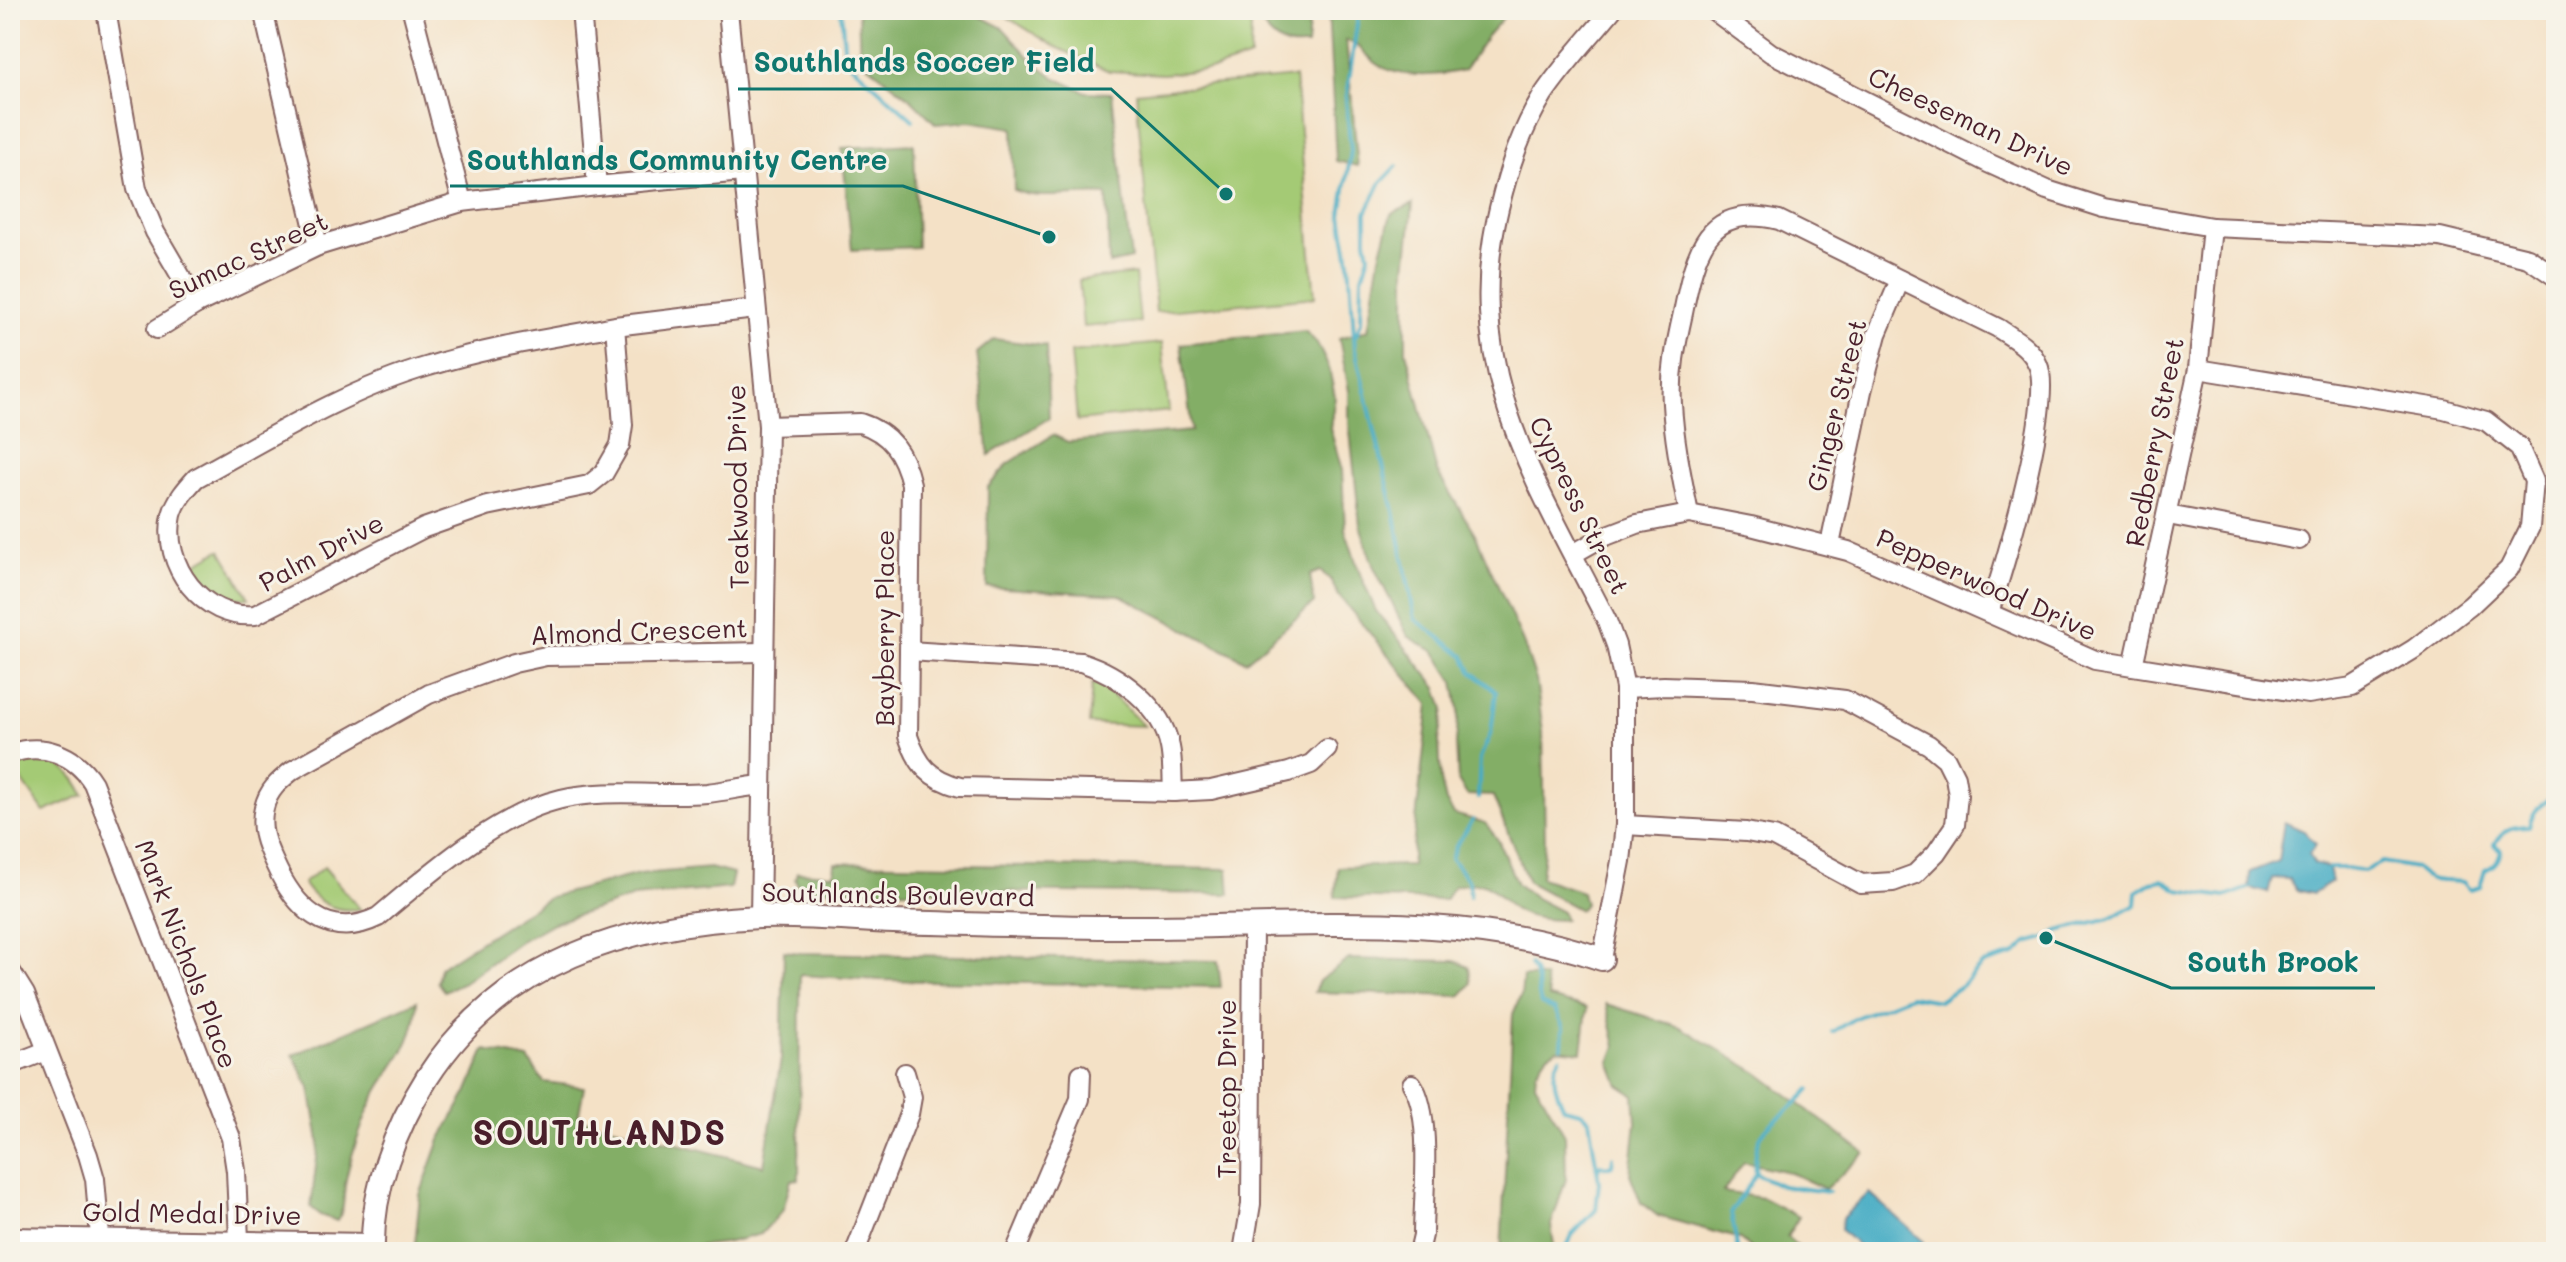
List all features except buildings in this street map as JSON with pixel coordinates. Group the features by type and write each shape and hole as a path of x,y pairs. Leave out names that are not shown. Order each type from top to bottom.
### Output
{"main road":[{"name":"Southlands Boulevard","path":"373,1248 376,1209 385,1167 415,1097 437,1062 464,1030 495,1001 529,977 598,943 648,930 760,917 1021,926 1253,925 1458,929 1532,940 1602,959"}],"street":[{"path":"106,10 137,189 155,232 197,304"},
{"path":"263,10 318,246"},
{"path":"412,10 462,202"},
{"path":"581,10 597,186"},
{"name":"Teakwood Drive","path":"728,10 768,426 760,917"},
{"name":"Cypress Street","path":"1602,959 1625,825 1625,688 1616,645 1607,621 1530,472 1511,425 1492,354 1488,291 1497,218 1520,138 1544,94 1612,10"},
{"name":"Cheeseman Drive","path":"1713,10 1771,53 2047,190 2104,208 2212,227 2440,237 2528,258 2556,277"},
{"name":"Sumac Street","path":"157,329 197,304 318,246 462,202 742,172"},
{"path":"1689,514 1674,430 1671,371 1690,271 1700,246 1715,228 1728,219 1743,215 1779,220 1998,328 2028,348 2042,379 2042,394 2009,553 1989,612"},
{"name":"Redberry Street","path":"2133,666 2198,369 2212,227"},
{"name":"Ginger Street","path":"1830,545 1877,334 1900,280"},
{"name":"Palm Drive","path":"615,326 623,425 620,445 604,473 589,485 487,506 424,528 255,615 229,614 208,604 183,575 173,552 170,533 173,511 183,492 196,478 329,406 395,377 485,351 615,326 755,309"},
{"name":"Pepperwood Drive","path":"1573,554 1603,537 1637,524 1689,514 1830,545 2095,660 2308,694 2352,687 2414,649 2470,606 2509,569 2530,527 2534,481 2519,447 2486,421 2444,409 2198,369"},
{"name":"Bayberry Place","path":"768,426 860,423 874,427 893,442 907,467 911,484 908,736 915,756 940,781 960,787 1173,792 1211,790 1289,772 1311,764 1327,749"},
{"path":"2168,515 2299,540"},
{"path":"909,651 1081,662 1102,669 1135,693 1165,729 1171,748 1173,792"},
{"name":"Almond Crescent","path":"761,785 706,793 594,794 545,804 476,840 378,917 353,925 327,922 313,917 301,907 277,869 266,844 262,823 270,792 278,781 293,770 429,694 480,673 546,656 763,652"},
{"path":"1625,688 1753,689 1845,700 1929,745 1946,759 1955,777 1958,795 1955,825 1936,853 1915,874 1893,882 1861,884 1774,837 1746,832 1625,825"},
{"name":"Mark Nichols Place","path":"10,754 25,749 57,752 80,766 93,783 231,1138 236,1171 239,1240"},
{"name":"Treetop Drive","path":"1243,1252 1251,1204 1253,925"},
{"path":"10,970 25,994 95,1179 100,1237"},
{"path":"10,1065 46,1051"},
{"path":"855,1252 909,1114 912,1097 905,1073"},
{"path":"1015,1252 1080,1099 1081,1074"},
{"path":"1412,1084 1421,1102 1424,1125 1423,1235 1419,1252"},
{"name":"Gold Medal Drive","path":"10,1237 239,1240 373,1248"}],"green space":[{"path":"858,10 968,10 1003,28 1034,62 1057,79 1086,92 1112,93 1131,259 1109,264 1107,195 1047,196 1014,190 1013,128 970,121 936,124 911,99 860,59"},
{"path":"996,10 1244,10 1251,26 1250,57 1215,69 1163,74 1109,71 1054,46"},
{"path":"1254,10 1310,10 1307,46 1281,43 1262,25"},
{"path":"1328,10 1510,10 1487,36 1464,70 1454,72 1419,75 1396,72 1376,63 1346,40 1358,166 1336,161"},
{"path":"1295,77 1315,297 1156,312 1136,92"},
{"path":"914,144 917,247 852,250 842,148"},
{"path":"1413,204 1406,269 1406,351 1437,472 1475,534 1523,642 1536,680 1543,731 1545,842 1541,878 1582,892 1585,904 1580,910 1528,882 1493,796 1467,795 1458,781 1456,743 1459,709 1454,682 1435,652 1408,636 1373,565 1360,525 1349,422 1349,391 1339,338 1368,330 1380,256 1391,214"},
{"path":"1135,274 1140,322 1083,327 1079,280"},
{"path":"1305,331 1317,343 1329,368 1335,397 1330,428 1342,470 1345,529 1360,574 1376,611 1437,687 1444,709 1439,741 1441,780 1446,802 1454,814 1485,823 1498,840 1517,884 1562,912 1565,920 1528,916 1515,910 1491,888 1474,883 1454,886 1445,900 1335,897 1338,867 1411,865 1429,704 1338,595 1330,579 1320,571 1310,575 1314,603 1246,661 1120,595 987,587 988,487 1008,464 1053,435 1068,442 1192,431 1181,344"},
{"path":"994,339 1046,346 1049,418 989,455 977,353"},
{"path":"1162,343 1169,411 1077,421 1071,352"},
{"path":"221,550 249,598 232,597 217,590 194,565"},
{"path":"1092,684 1104,687 1144,726 1089,724"},
{"path":"39,757 66,770 84,795 44,812 10,763"},
{"path":"835,863 1228,869 1230,894 800,889 795,879 797,872 834,874"},
{"path":"324,867 360,909 335,908 308,890 303,883"},
{"path":"710,868 733,874 730,888 634,897 553,923 519,942 464,982 444,991 437,982 440,967 550,897 639,874"},
{"path":"784,951 1218,961 1221,987 879,980 800,975 799,1179 791,1180 783,1210 761,1234 725,1243 640,1252 422,1252 415,1244 420,1195 440,1140 467,1093 485,1050 528,1059 544,1082 584,1087 578,1118 764,1166 781,1059"},
{"path":"1349,959 1455,961 1469,967 1471,984 1460,996 1314,992 1319,981"},
{"path":"1523,977 1544,977 1549,998 1587,1008 1582,1052 1557,1049 1547,1055 1536,1072 1535,1083 1565,1135 1566,1179 1551,1225 1554,1245 1551,1252 1501,1252 1513,1014 1521,995"},
{"path":"417,1001 411,1034 374,1098 360,1131 349,1167 340,1217 337,1221 320,1215 311,1207 319,1141 310,1088 293,1055"},
{"path":"1606,1004 1680,1027 1758,1073 1865,1153 1825,1189 1789,1172 1744,1162 1723,1192 1763,1198 1799,1217 1787,1237 1804,1252 1755,1252 1740,1239 1658,1216 1641,1203 1630,1174 1636,1122 1634,1095 1619,1085 1610,1062 1616,1046"}],"water":[{"path":"2284,822 2304,831 2316,844 2309,854 2314,864 2329,868 2332,882 2313,894 2296,890 2289,879 2272,878 2268,893 2249,888 2250,872 2278,861"},
{"path":"1869,1193 1923,1241 1924,1252 1864,1252 1841,1230 1842,1218"}],"waterway":[{"path":"841,10 845,59 913,120"},
{"path":"1359,10 1346,101 1351,151 1341,215 1349,261 1355,349 1394,511 1415,619 1464,656 1471,671 1496,692 1491,733 1480,758 1478,798"},
{"path":"1356,335 1361,322 1362,277 1369,255 1366,213 1380,184 1397,166"},
{"path":"2329,868 2364,871 2382,862 2415,868 2431,879 2463,882 2470,890 2480,887 2485,870 2494,865 2499,857 2501,850 2494,844 2498,839 2509,829 2529,826 2538,808 2556,796"},
{"path":"1470,896 1469,881 1451,858 1473,820"},
{"path":"1832,1032 1855,1018 1910,996 1939,1001 1962,985 1983,964 2014,955 2027,943 2058,931 2110,918 2136,905 2137,892 2151,882 2163,880 2178,890 2225,897 2249,888"},
{"path":"1530,965 1541,1004 1555,1010 1563,1027 1562,1047"},
{"path":"1560,1057 1554,1077 1556,1089 1564,1108 1581,1112 1589,1119 1599,1182 1596,1210 1572,1235 1565,1252"},
{"path":"1738,1252 1731,1212 1756,1174 1758,1144 1770,1125 1810,1089"},
{"path":"1598,1170 1600,1165 1612,1165 1613,1157"},
{"path":"1756,1174 1782,1186 1829,1192"}],"place":[{"name":"Southlands Soccer Field","path":"1226,194"},
{"name":"Southlands Community Centre","path":"1049,237"},
{"name":"South Brook","path":"2046,938"}],"district":[{"name":"SOUTHLANDS","path":"600,1131"}]}
